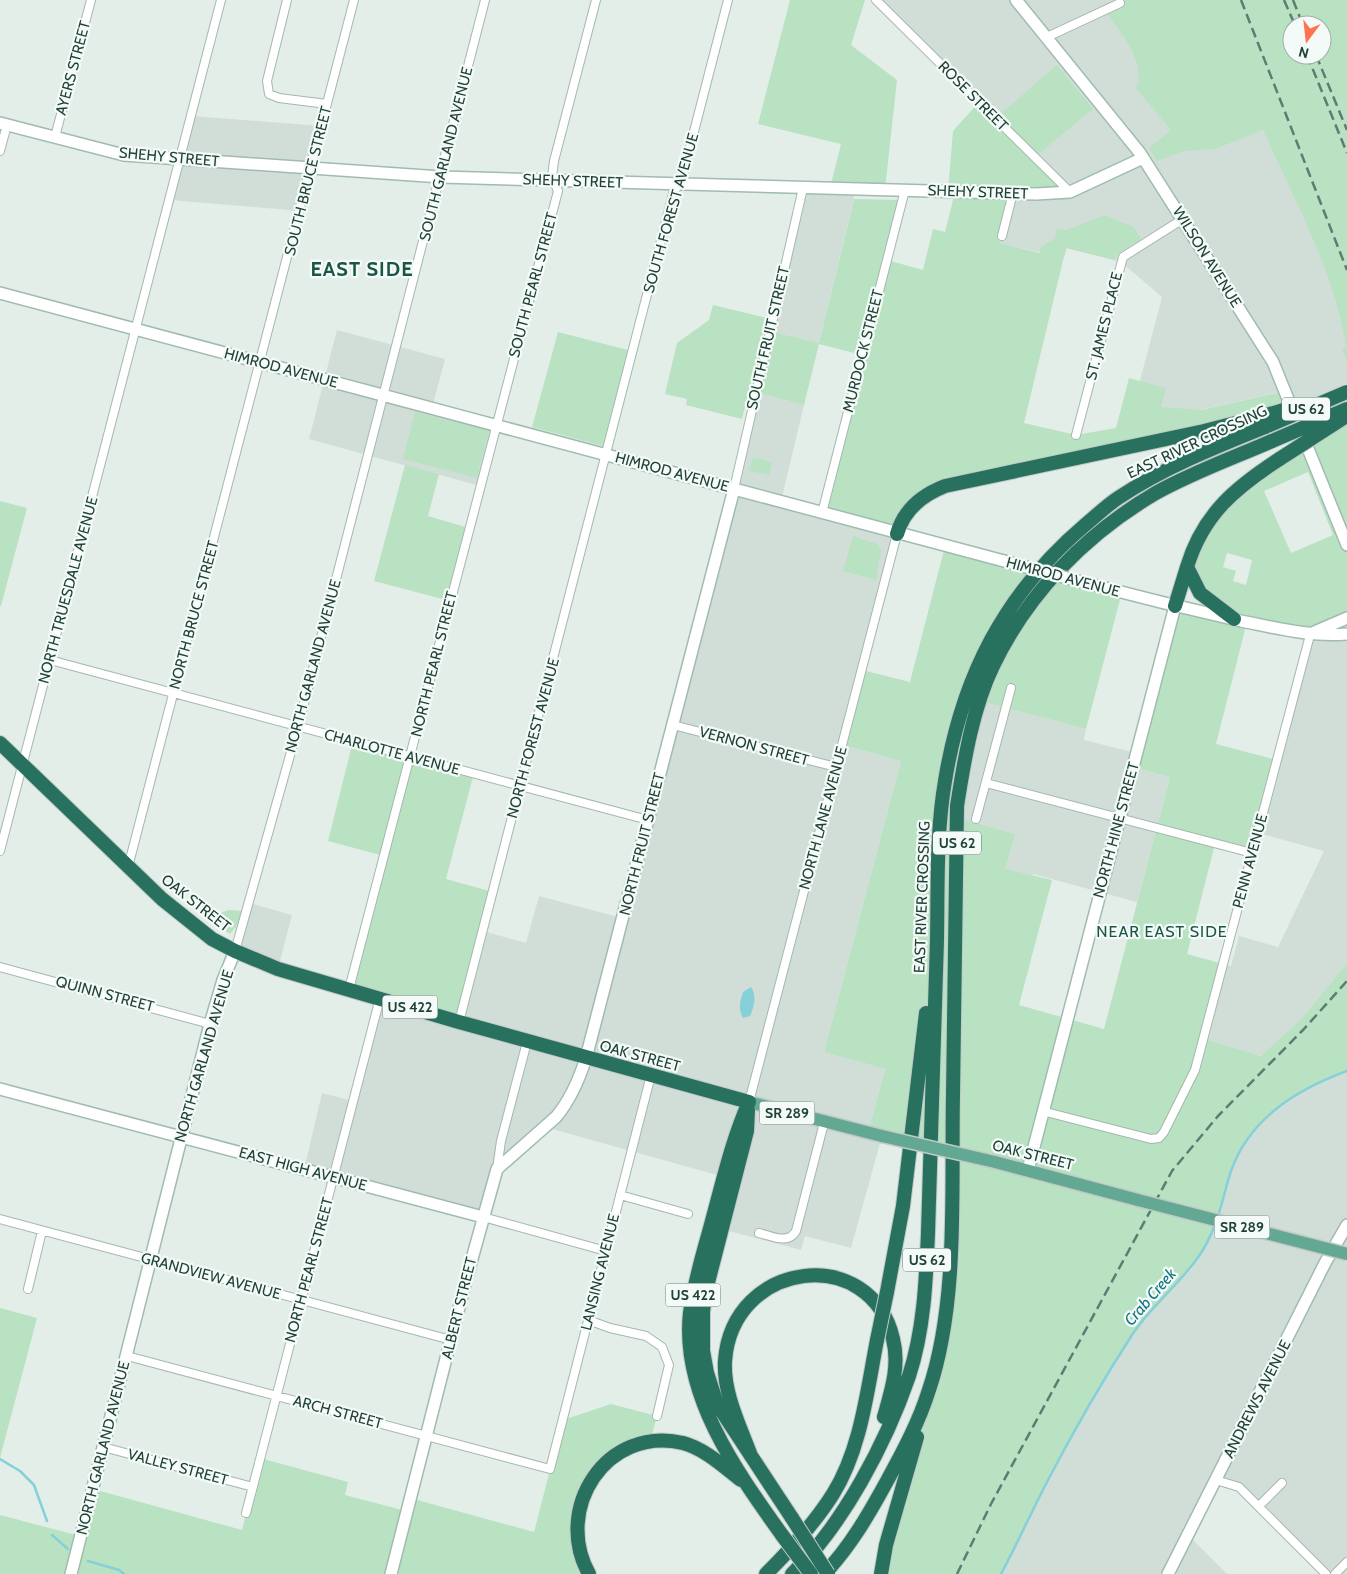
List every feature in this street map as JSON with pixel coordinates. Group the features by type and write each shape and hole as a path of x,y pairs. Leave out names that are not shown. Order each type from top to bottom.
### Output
{"highway":[{"path":"897,534 906,514 916,503 932,491 945,486 1204,431 1264,422 1347,391"},
{"name":"EAST RIVER CROSSING","path":"824,1574 836,1561 875,1503 902,1454 929,1391 943,1329 949,1273 957,806 964,760 988,677 1004,643 1025,611 1046,583 1084,544 1155,494 1347,409"},
{"path":"1175,606 1187,567 1201,533 1222,503 1248,479 1347,416"},
{"name":"EAST RIVER CROSSING","path":"792,1574 836,1521 856,1489 887,1429 909,1376 920,1323 928,1233 940,819 954,732 975,672 1002,620 1020,592 1050,556 1116,499 1158,475 1264,422"},
{"path":"1187,567 1200,593 1234,619"},
{"name":"OAK STREET","path":"0,743 162,899 212,939 235,951 278,969 527,1042 749,1102"},
{"path":"766,1574 825,1507 839,1483 855,1442 903,1206 914,1127 938,910"},
{"name":"US 422","path":"749,1102 747,1131 708,1278 703,1312 702,1339 707,1373 717,1404 828,1574"},
{"name":"US 422","path":"749,1102 737,1128 701,1262 690,1327 693,1366 703,1401 745,1483 811,1574"},
{"path":"751,1456 726,1380 725,1360 728,1343 736,1323 756,1298 775,1284 789,1278 813,1275 844,1281 867,1296 885,1317 894,1340 896,1356 895,1371 881,1428 856,1489"},
{"path":"881,1574 886,1545 929,1391"},
{"path":"589,1574 578,1542 579,1507 588,1485 596,1473 621,1452 650,1442 684,1443 713,1458 745,1483"}],"main road":[{"name":"OAK STREET","path":"749,1102 824,1123 1028,1170 1347,1254"}],"street":[{"name":"AYERS STREET","path":"54,137 91,0"},
{"name":"NORTH TRUESDALE AVENUE","path":"0,851 221,0"},
{"path":"287,0 267,81 269,94 279,98 327,104"},
{"name":"SOUTH BRUCE STREET","path":"260,362 312,168 354,0"},
{"name":"SOUTH GARLAND AVENUE","path":"384,395 485,0"},
{"name":"SOUTH PEARL STREET","path":"496,425 558,191 552,173 554,161 596,0"},
{"name":"SOUTH FOREST AVENUE","path":"607,454 673,194 682,178 728,0"},
{"name":"ROSE STREET","path":"876,0 1070,192"},
{"name":"WILSON AVENUE","path":"1016,0 1144,158 1273,362 1347,545"},
{"path":"1047,37 1120,3"},
{"name":"SHEHY STREET","path":"3,124 113,153 181,159 441,177 803,188 1013,193 1070,192 1144,158"},
{"path":"0,151 3,124"},
{"name":"SOUTH FRUIT STREET","path":"734,489 803,188"},
{"name":"MURDOCK STREET","path":"822,513 905,190"},
{"path":"1002,236 1013,193"},
{"name":"ST. JAMES PLACE","path":"1076,435 1123,257 1183,219"},
{"name":"HIMROD AVENUE","path":"0,293 607,454 897,534 1175,606 1310,634 1347,634"},
{"name":"NORTH BRUCE STREET","path":"128,867 260,362"},
{"name":"NORTH GARLAND AVENUE","path":"71,1574 210,1024 223,980 235,951 298,727 384,395"},
{"name":"NORTH PEARL STREET","path":"349,989 496,425"},
{"name":"NORTH FOREST AVENUE","path":"460,1022 607,454"},
{"name":"NORTH FRUIT STREET","path":"497,1169 564,1108 579,1082 734,489"},
{"name":"NORTH LANE AVENUE","path":"749,1102 897,534"},
{"name":"NORTH HINE STREET","path":"1028,1170 1042,1110 1175,606"},
{"path":"1310,634 1347,618"},
{"name":"PENN AVENUE","path":"1042,1110 1151,1139 1159,1138 1181,1102 1195,1070 1310,634"},
{"name":"CHARLOTTE AVENUE","path":"50,660 648,820"},
{"path":"976,819 1011,688"},
{"name":"VERNON STREET","path":"672,725 836,767"},
{"path":"986,783 1252,853"},
{"name":"QUINN STREET","path":"0,966 210,1024"},
{"name":"NORTH PEARL STREET","path":"246,1513 380,998"},
{"name":"ALBERT STREET","path":"390,1574 497,1169 501,1141 527,1042"},
{"name":"LANSING AVENUE","path":"550,1469 651,1075"},
{"name":"EAST HIGH AVENUE","path":"0,1089 606,1251"},
{"path":"759,1233 786,1239 793,1237 824,1123"},
{"path":"620,1195 688,1214"},
{"name":"GRANDVIEW AVENUE","path":"0,1220 451,1340"},
{"name":"ANDREWS AVENUE","path":"1168,1574 1347,1225"},
{"path":"28,1289 42,1231"},
{"path":"1331,1253 1347,1259"},
{"path":"588,1320 652,1339 666,1353 668,1372 657,1416"},
{"name":"ARCH STREET","path":"127,1356 550,1469"},
{"name":"VALLEY STREET","path":"103,1447 253,1487"},
{"path":"1216,1480 1239,1487 1326,1574"},
{"path":"1259,1506 1282,1483"},
{"path":"1335,1574 1347,1562"}],"shaded area":[{"path":"880,0 1118,0 1279,95 1347,270 1347,392 1294,415 1284,391 1128,426 1162,297 1121,262 1067,248 1064,258 1000,243 1013,193 1069,192"},
{"path":"192,116 322,126 300,211 170,200"},
{"path":"803,188 856,189 819,343 770,331"},
{"path":"337,330 445,359 432,408 496,425 480,486 309,439"},
{"path":"756,392 804,405 781,501 897,534 843,745 901,761 824,1052 885,1069 868,1133 882,1136 851,1248 805,1236 801,1250 710,1226 724,1177 545,1127 497,1169 483,1217 304,1170 322,1093 353,1101 380,998 483,931 526,943 539,896 622,918"},
{"path":"1347,618 1347,963 1302,1018 1262,1056 1203,1040 1223,964 1231,966 1239,936 1278,947 1324,851 1258,833 1310,635"},
{"path":"980,701 1086,729 1084,740 1136,753 1132,767 1170,777 1137,902 1033,874 1032,877 1005,869 957,818"},
{"path":"250,903 292,915 278,969 235,951"},
{"path":"1347,1071 1347,1574 1326,1574 1239,1487 1216,1480 1188,1535 1227,1574 1001,1574 1085,1411 1134,1333 1156,1302 1189,1272 1202,1255 1217,1220 1231,1170 1246,1140 1263,1120 1291,1096 1316,1083"}],"green space":[{"path":"790,0 865,0 851,45 897,80 885,189 830,188 841,144 758,124"},
{"path":"1118,0 1347,0 1347,361 1342,349 1346,347 1333,292 1300,209 1263,130 1215,149 1184,151 1157,161 1149,148 1171,130 1135,87 1138,85 1139,74 1137,64 1134,54 1105,11"},
{"path":"1057,65 1093,109 1035,157 1070,192 1013,193 1000,243 1040,253 1041,247 1055,238 1057,228 1066,230 1105,215 1134,227 1141,239 1116,255 1115,260 1066,248 1024,423 1076,435 1116,428 1129,378 1166,388 1161,407 1201,410 1285,391 1290,408 1347,391 1347,618 1310,635 1247,622 1216,744 1277,760 1252,853 1215,844 1187,954 1223,964 1204,1039 1261,1056 1302,1018 1347,963 1347,1071 1290,1098 1260,1123 1247,1139 1237,1157 1229,1178 1211,1238 1201,1256 1151,1310 1115,1362 1080,1421 1001,1574 881,1574 943,1329 952,1152 868,1133 885,1069 824,1052 901,761 843,745 862,670 910,682 945,546 1122,592 1086,729 980,701 957,818 1015,834 1005,869 1052,880 1019,1005 1104,1029 1170,777 1132,767 1175,606 1233,619 1204,597 1187,567 1211,518 1306,442 1294,415 945,486 899,527 822,513 862,355 819,344 804,405 756,392 770,331 819,343 854,199 902,200 887,260 923,270 933,229 945,232 955,192 948,191 953,131 979,102 996,118","holes":["1308,472 1333,535 1291,553 1264,491","1227,553 1252,560 1246,585 1233,581 1236,571 1223,567"]},
{"path":"713,305 767,318 742,419 686,405 687,399 665,394 677,343 709,320"},
{"path":"558,332 628,350 603,446 532,427"},
{"path":"415,412 489,431 477,478 403,459"},
{"path":"753,457 772,462 769,475 749,471"},
{"path":"405,465 439,474 428,516 469,528 450,601 374,581"},
{"path":"0,501 27,508 1,606 0,606"},
{"path":"853,536 877,544 881,551 876,580 843,571"},
{"path":"353,741 474,773 446,879 493,892 459,1022 349,989 384,856 328,841"},
{"path":"229,910 243,911 236,927 230,934 210,921 220,913"},
{"path":"0,1308 37,1318 0,1458"},
{"path":"611,1404 657,1416 650,1442 621,1452 579,1507 589,1574 0,1574 0,1515 80,1536 93,1489 242,1530 260,1458 348,1482 345,1495 406,1511 410,1498 534,1532 563,1420"}],"water":[{"path":"751,987 754,994 754,1005 750,1016 743,1018 740,1008 741,999 743,992"}],"waterway":[{"name":"Crab Creek","path":"1218,1216 1231,1171 1239,1152 1263,1121 1293,1097 1310,1087 1347,1071"},
{"name":"Crab Creek","path":"1001,1574 1057,1463 1109,1371 1143,1320 1199,1256 1215,1224"},
{"path":"0,1459 20,1471 34,1485 47,1521"},
{"path":"52,1535 68,1549"},
{"path":"88,1561 119,1570 124,1574"}],"railway":[{"path":"1241,0 1347,270"},
{"path":"1284,0 1291,15"},
{"path":"1293,0 1299,15"},
{"path":"1311,65 1347,153"},
{"path":"1320,65 1347,130"},
{"path":"957,1574 991,1504 1172,1171 1218,1116 1304,1029 1347,981"}],"district":[{"name":"EAST SIDE","path":"362,269"},
{"name":"NEAR EAST SIDE","path":"1162,931"}]}
